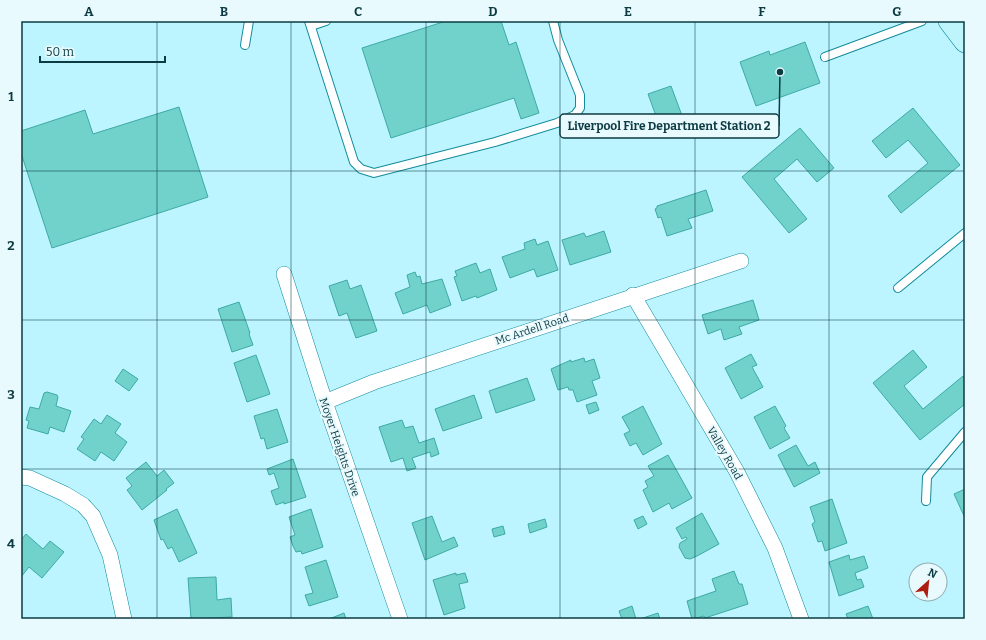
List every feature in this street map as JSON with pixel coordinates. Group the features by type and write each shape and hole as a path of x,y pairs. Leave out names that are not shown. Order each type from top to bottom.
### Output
{"street":[{"path":"949,21 965,42"},
{"name":"Mc Ardell Road","path":"325,402 374,382 633,295 741,261"},
{"name":"Moyer Heights Drive","path":"284,274 325,402 400,619"},
{"name":"Valley Road","path":"633,295 737,472 775,548 800,619"},
{"path":"21,477 30,478 65,494 83,505 93,516 110,555 124,619"}],"lane":[{"path":"245,45 249,21"},
{"path":"326,21 310,23 354,162 361,169 374,173 495,142 557,123 575,115 580,108 580,95 558,40 553,21"},
{"path":"825,57 922,21"},
{"path":"898,288 965,233"},
{"path":"926,501 927,477 965,432"}],"building":[{"path":"446,21 501,21 509,45 516,42 539,113 521,119 514,98 391,138 362,48"},
{"path":"805,42 820,83 756,106 740,62 769,51 770,55"},
{"path":"671,86 687,129 664,138 648,94"},
{"path":"179,107 208,197 52,248 21,153 21,131 85,110 93,134"},
{"path":"913,108 960,165 901,213 888,196 928,163 908,140 886,158 872,141"},
{"path":"800,128 834,168 817,182 797,159 774,179 807,219 789,233 742,177"},
{"path":"706,190 713,211 688,219 692,228 667,236 661,217 658,218 655,209 657,206"},
{"path":"604,231 611,252 570,265 562,240 584,233 586,237"},
{"path":"535,239 537,245 548,241 558,270 537,277 534,269 510,278 502,257 525,249 524,243"},
{"path":"476,263 480,273 490,269 497,290 477,298 476,296 462,301 454,277 457,276 455,271"},
{"path":"415,272 417,277 420,276 422,284 442,279 451,305 430,313 427,305 403,314 395,293 410,287 407,275"},
{"path":"347,280 350,289 361,285 377,331 356,338 347,313 339,316 329,286"},
{"path":"753,300 759,320 739,327 742,334 724,340 721,329 708,334 702,315"},
{"path":"239,302 253,345 232,352 218,309"},
{"path":"913,350 927,367 904,386 923,409 963,376 965,379 965,404 920,440 873,383"},
{"path":"751,354 757,365 752,367 763,387 741,399 725,368"},
{"path":"256,355 270,394 247,402 234,363"},
{"path":"584,358 585,362 594,359 600,378 592,381 597,395 577,402 573,390 569,390 568,387 558,390 551,369 571,360 571,362"},
{"path":"123,369 138,379 129,391 115,381"},
{"path":"527,378 535,400 496,413 489,391"},
{"path":"47,392 57,395 56,406 71,411 64,432 50,427 48,434 27,428 29,421 26,420 30,407 39,409 44,393"},
{"path":"474,395 482,418 443,431 435,409"},
{"path":"596,402 599,410 589,414 586,405"},
{"path":"643,406 662,444 643,455 636,443 630,446 624,434 630,431 622,417"},
{"path":"775,406 786,426 784,428 790,438 770,449 754,417"},
{"path":"277,409 288,442 267,449 264,438 261,439 254,416"},
{"path":"107,415 121,424 115,433 127,442 114,461 101,452 95,461 77,449 84,439 81,437 94,419 101,424"},
{"path":"402,420 405,428 413,426 419,443 434,438 439,454 431,457 430,452 412,458 416,468 407,471 403,458 391,462 379,427"},
{"path":"796,445 808,466 815,462 820,473 794,487 778,455"},
{"path":"668,455 692,498 672,509 669,503 653,512 643,490 648,487 645,481 654,476 648,466"},
{"path":"293,459 306,497 276,505 271,491 279,488 274,473 269,475 267,469"},
{"path":"146,462 157,476 164,470 174,483 142,510 127,490 132,486 126,478"},
{"path":"965,489 965,518 954,494"},
{"path":"832,499 847,543 825,551 822,541 818,542 812,524 815,522 810,507"},
{"path":"177,509 197,553 179,562 172,547 168,549 163,539 161,540 154,520"},
{"path":"311,509 323,547 302,554 301,551 296,552 293,546 290,537 295,535 289,517"},
{"path":"702,513 719,544 690,559 685,558 679,547 680,543 687,539 686,537 682,539 676,528"},
{"path":"432,516 442,542 454,537 458,546 425,560 412,523"},
{"path":"643,516 647,524 638,529 634,520"},
{"path":"545,519 547,527 530,533 528,524"},
{"path":"503,526 505,534 494,537 492,529"},
{"path":"26,534 43,549 50,541 64,552 42,578 29,567 21,577 21,540"},
{"path":"849,555 850,560 864,556 868,568 855,573 857,580 861,579 864,587 839,596 829,562"},
{"path":"326,560 338,597 309,606 305,595 313,593 305,567"},
{"path":"734,571 739,584 742,584 748,604 705,618 704,616 692,619 687,601 716,591 712,579"},
{"path":"456,573 456,575 465,573 468,582 459,584 465,608 444,615 433,580"},
{"path":"216,577 217,600 231,598 232,617 191,619 188,578"},
{"path":"632,606 636,619 622,619 619,611"},
{"path":"868,606 873,619 848,619 846,614"},
{"path":"344,613 346,619 329,619"},
{"path":"658,613 660,619 640,619"}],"place":[{"name":"Liverpool Fire Department Station 2","path":"780,72"}]}
